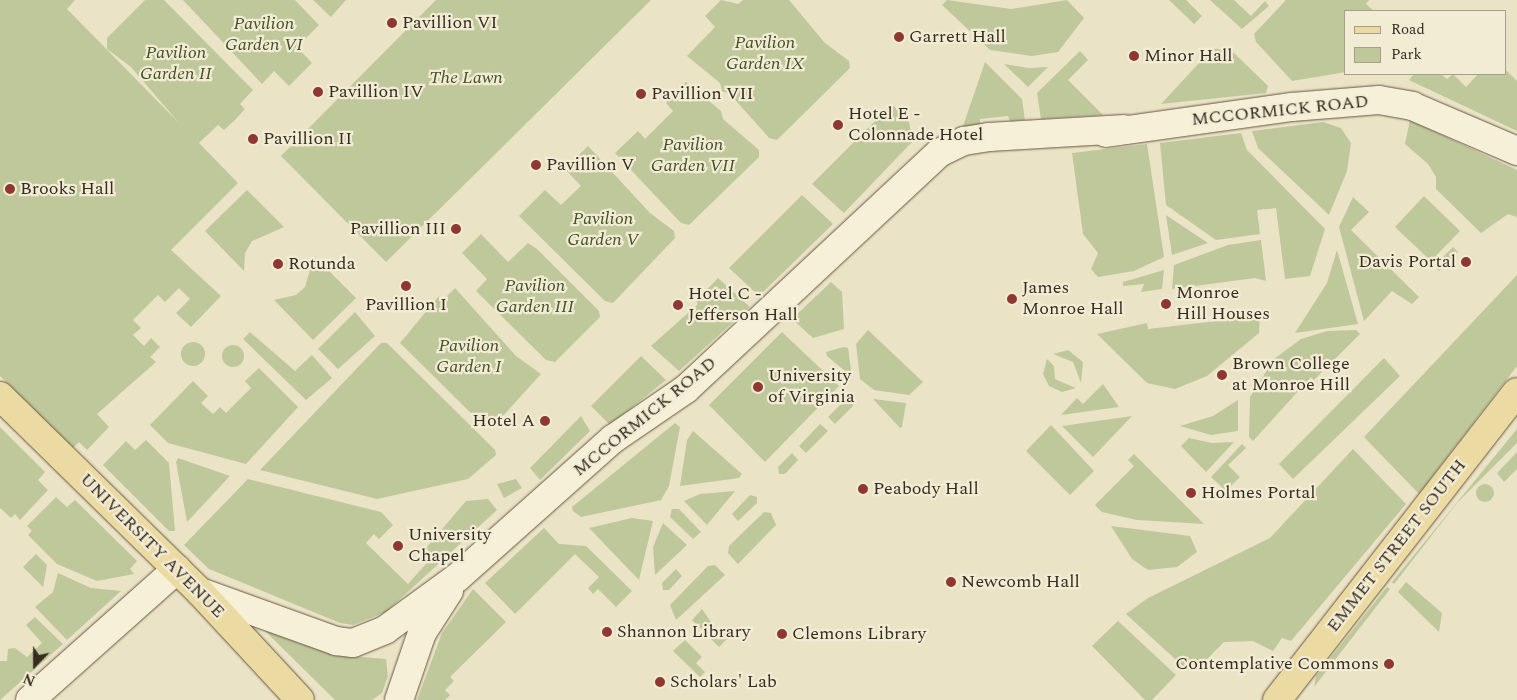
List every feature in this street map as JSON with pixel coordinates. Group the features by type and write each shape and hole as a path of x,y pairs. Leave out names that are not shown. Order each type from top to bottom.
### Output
{"main road":[{"name":"EMMET STREET SOUTH","path":"1277,700 1517,392"},
{"name":"UNIVERSITY AVENUE","path":"0,396 200,592 300,700"}],"street":[{"name":"MCCORMICK ROAD","path":"200,592 336,641 353,643 385,630 458,578 613,439 686,389 940,153 964,142 990,137 1124,129 1379,100 1412,106 1517,151"},
{"path":"30,700 177,569"},
{"name":"MCCORMICK ROAD","path":"399,700 410,660 458,578"},
{"path":"385,630 406,644 410,660"}],"green space":[{"name":"Pavilion Garden II","path":"0,0 75,0 67,9 179,123 131,67 107,49 107,38 145,0 164,0 253,90 240,104 245,109 235,120 224,130 218,125 199,143 238,183 171,250 221,296 191,327 176,313 190,299 179,288 165,302 158,295 133,320 141,328 133,335 144,346 151,338 160,347 150,357 156,362 97,414 109,427 87,450 79,442 72,449 0,376"},
{"name":"Pavilion Garden VI","path":"183,0 295,0 319,25 297,47 312,63 289,86 274,71 262,84"},
{"name":"Pavilion Garden VI","path":"313,0 346,0 331,17"},
{"name":"The Lawn","path":"436,0 651,0 386,262 281,156"},
{"name":"Pavilion Garden IX","path":"721,0 738,4 743,0 789,0 825,43 849,61 850,68 777,140 769,138 730,94 722,91 720,83 687,56 715,27 705,16"},
{"path":"947,0 1011,9 1067,0 1084,18 1058,52 1032,56 990,50 942,5"},
{"path":"1169,0 1186,0 1202,16 1194,24"},
{"path":"1210,0 1234,0 1251,16 1265,1 1269,6 1242,29"},
{"path":"1286,0 1369,0 1366,4 1373,10 1344,10 1344,72 1292,81 1256,42 1254,34"},
{"path":"1213,48 1234,53 1268,86 1266,93 1161,104"},
{"path":"1080,51 1088,60 1068,80 1103,115 1041,119 1037,93"},
{"path":"985,62 1022,99 1025,120 1010,121 1008,116 980,119 980,128 962,129"},
{"path":"1004,64 1029,68 1048,67 1028,87"},
{"path":"1507,71 1517,81 1517,131 1409,80 1413,75 1442,75 1447,79 1454,75 1466,87 1477,75 1507,75"},
{"name":"Pavilion Garden VII","path":"686,82 721,111 723,119 759,150 759,157 689,225 681,223 615,153 638,131 645,139 673,111 666,103"},
{"path":"892,104 909,122 913,141 844,213 812,184"},
{"path":"1410,120 1517,170 1517,217 1508,214 1481,233 1436,189 1436,177 1428,164 1405,144"},
{"path":"1323,122 1341,128 1351,143 1347,171 1329,215 1258,148 1252,131"},
{"path":"1241,133 1247,150 1325,229 1310,276 1285,279 1276,208 1257,210 1260,234 1216,240 1166,205 1160,143"},
{"path":"1147,144 1164,257 1134,271 1098,277 1091,269 1098,253 1083,234 1072,153"},
{"name":"Pavilion Garden V","path":"588,146 650,213 674,231 675,238 613,303 605,301 519,216 545,190 561,205 581,186 565,169"},
{"path":"247,190 284,227 252,241 245,253 244,271 205,231"},
{"path":"802,195 833,224 759,296 729,268"},
{"path":"1424,196 1460,231 1431,261 1395,227"},
{"path":"1353,197 1369,212 1351,230 1419,297 1412,304 1392,291 1364,321 1339,227"},
{"path":"1166,215 1208,243 1172,255"},
{"name":"Pavilion Garden III","path":"481,234 508,262 528,243 537,249 599,311 600,317 555,362 546,360 476,291 487,279 462,253"},
{"path":"1261,240 1266,281 1255,278 1172,289 1174,265 1228,245"},
{"path":"1453,247 1458,252 1439,271 1434,266"},
{"path":"1337,250 1358,324 1295,333 1327,283"},
{"path":"314,256 356,298 313,340 274,300 296,295 305,287"},
{"path":"1164,270 1162,289 1141,292 1144,284 1123,286 1123,282"},
{"path":"1517,275 1517,366 1419,494 1364,437"},
{"path":"718,278 750,307 679,371 651,346 698,304 696,301"},
{"path":"831,282 842,292 844,329 813,338 792,319"},
{"name":"Pavilion Garden I","path":"455,288 516,356 541,374 492,428 484,426 400,343 439,296 443,300"},
{"path":"355,312 375,336 338,369 318,349"},
{"path":"1260,316 1259,333 1207,376 1175,389 1147,383 1097,334 1147,323 1148,329"},
{"path":"868,330 923,382 909,395 874,390 860,379 856,344"},
{"path":"1356,330 1360,334 1314,380 1311,377 1253,441 1249,437 1250,397 1274,359 1301,339 1327,331"},
{"path":"250,332 295,371 312,355 332,378 306,400 243,339"},
{"path":"782,332 839,386 765,462 709,405"},
{"path":"188,342 198,342 205,349 205,359 198,366 188,366 181,359 181,349"},
{"path":"381,343 387,343 495,450 496,455 468,479 377,499 260,470"},
{"path":"233,345 241,348 244,356 241,364 233,367 225,364 222,356 225,348"},
{"path":"843,347 848,348 852,377 827,356 826,352"},
{"path":"1068,350 1083,362 1081,383 1073,362 1053,354"},
{"path":"641,356 666,380 610,425 591,406"},
{"path":"1384,358 1400,376 1293,479 1279,464"},
{"path":"1047,359 1054,366 1055,379 1076,388 1062,392 1049,386 1043,374"},
{"path":"259,368 298,407 246,464 168,443 150,425 193,381 208,396 201,403 213,414 220,407 226,413 251,388 245,381"},
{"path":"1103,384 1119,407 1061,415 1077,398 1083,404"},
{"path":"847,398 854,400 853,406 835,424 828,417"},
{"path":"873,399 906,403 902,427 900,428"},
{"path":"1238,400 1238,431 1211,435 1180,426 1213,416"},
{"path":"581,416 590,431 540,480 530,468"},
{"path":"1132,416 1093,457 1062,426"},
{"path":"675,423 680,427 669,486 661,500 581,517 573,511 572,507"},
{"path":"820,424 828,431 806,453 799,446"},
{"path":"1051,425 1094,471 1070,495 1026,451"},
{"path":"0,427 45,472 38,480 48,490 20,520 15,514 11,518 0,508"},
{"path":"1517,429 1517,443 1457,503 1394,584 1392,582"},
{"path":"693,431 742,474 739,478 680,486 687,440"},
{"path":"1189,438 1212,443 1234,442 1206,472 1181,446"},
{"path":"146,440 169,463 175,531 169,531 103,465 126,441 135,450"},
{"path":"1242,444 1246,448 1228,465 1240,477 1226,491 1211,477"},
{"path":"1353,449 1406,504 1291,641 1282,638 1273,651 1253,641 1224,642 1198,668 1187,670 1126,614 1148,598 1270,538"},
{"path":"1517,452 1517,469 1504,482 1497,473"},
{"path":"792,453 798,460 785,474 779,474 778,467"},
{"path":"1134,454 1204,524 1137,520 1102,512 1095,505 1134,466 1128,460"},
{"path":"178,458 230,476 187,522 176,462"},
{"path":"248,479 381,512 393,525 379,539 374,534 366,543 408,584 433,556 426,548 466,501 488,499 497,510 386,612 353,625 340,623 209,569 184,545"},
{"path":"516,479 522,488 504,498 497,484"},
{"path":"1485,484 1491,487 1494,493 1491,499 1485,502 1479,499 1476,493 1479,487"},
{"path":"735,491 707,525 684,501 700,494"},
{"path":"750,495 757,497 757,503 738,521 732,514"},
{"path":"56,497 67,507 75,500 137,561 130,569 134,574 97,581 57,564 28,535 32,531 27,526"},
{"path":"672,509 679,509 701,532 693,539 670,517"},
{"path":"764,512 771,513 776,525 738,564 728,553 729,546"},
{"path":"632,518 653,521 639,580 589,528"},
{"path":"663,523 687,545 655,575 653,547"},
{"path":"1111,526 1190,536 1197,552 1177,567 1148,570 1132,559"},
{"path":"544,528 559,544 586,546 632,591 616,607 598,589 593,594 588,588 599,577 575,554 515,614 485,583"},
{"path":"36,554 47,565 43,587 23,567"},
{"path":"715,565 725,575 676,620 670,605 708,566"},
{"path":"676,569 682,576 669,590 663,590 662,583"},
{"path":"58,573 91,588 121,591 67,640 35,607 53,592"},
{"path":"1406,582 1442,613 1439,632 1398,592"},
{"path":"1387,587 1390,589 1314,687 1316,676"},
{"path":"473,589 506,622 450,677 454,681 445,690 450,695 445,700 417,700 442,633"},
{"path":"702,609 713,625 729,637 719,647 692,620"},
{"path":"35,617 63,644 0,700 0,661 7,661 8,649 15,648 27,657 42,643 26,625"},
{"path":"1118,621 1176,675 1152,700 1145,700 1092,646"},
{"path":"268,626 340,655 386,659 388,676 382,693 372,700 335,700 263,629"},
{"path":"685,640 702,657 696,663 705,672 700,677 673,651"}],"place":[{"name":"Pavillion VI","path":"392,23"},
{"name":"Garrett Hall","path":"899,37"},
{"name":"Minor Hall","path":"1134,56"},
{"name":"Pavillion IV","path":"318,92"},
{"name":"Pavillion VII","path":"641,94"},
{"name":"Hotel E - Colonnade Hotel","path":"838,125"},
{"name":"Pavillion II","path":"253,139"},
{"name":"Pavillion V","path":"536,165"},
{"name":"Brooks Hall","path":"10,189"},
{"name":"Pavillion III","path":"456,229"},
{"name":"Davis Portal","path":"1466,262"},
{"name":"Rotunda","path":"278,264"},
{"name":"Pavillion I","path":"406,286"},
{"name":"James Monroe Hall","path":"1012,299"},
{"name":"Monroe Hill Houses","path":"1166,304"},
{"name":"Hotel C - Jefferson Hall","path":"678,305"},
{"name":"Brown College at Monroe Hill","path":"1222,375"},
{"name":"University of Virginia","path":"758,387"},
{"name":"Hotel A","path":"545,421"},
{"name":"Peabody Hall","path":"863,489"},
{"name":"Holmes Portal","path":"1191,493"},
{"name":"University Chapel","path":"398,546"},
{"name":"Newcomb Hall","path":"951,582"},
{"name":"Shannon Library","path":"607,632"},
{"name":"Clemons Library","path":"782,634"},
{"name":"Contemplative Commons","path":"1389,664"},
{"name":"Scholars' Lab","path":"660,682"}]}
